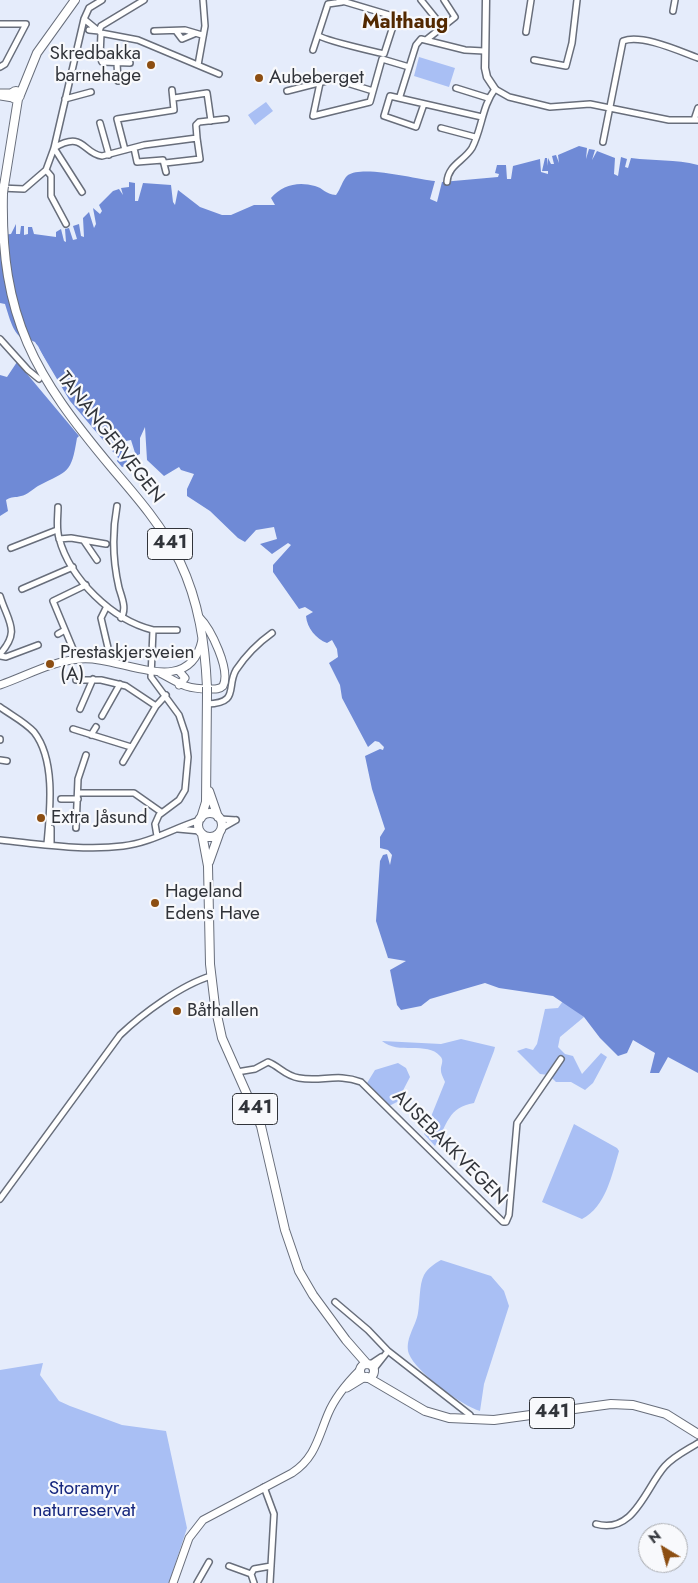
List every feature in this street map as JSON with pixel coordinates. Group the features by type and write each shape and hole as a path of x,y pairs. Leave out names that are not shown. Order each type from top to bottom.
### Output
{"main road":[{"name":"441","path":"2,189 16,96 43,44 75,0"},
{"name":"441","path":"70,8 79,0"},
{"path":"0,93 16,96"},
{"path":"0,96 16,96"},
{"name":"TANANGERVEGEN","path":"2,189 2,256 8,294 28,351 54,396 145,507 168,540 186,575 203,634 207,691 206,802 201,819"},
{"path":"0,684 55,664 79,659 107,660 159,673 179,685 200,689 220,689 225,685 218,646 199,617"},
{"path":"159,673 178,671 189,665 196,657 203,634"},
{"path":"178,671 186,678 179,685"},
{"name":"TANANGERVEGEN","path":"206,777 210,798 219,818"},
{"path":"201,819 212,814 219,818"},
{"name":"441","path":"208,866 221,831 219,818"},
{"name":"441","path":"201,819 201,833 208,866 211,976 219,1025 261,1126 285,1230 295,1259 313,1295 367,1370 402,1399 436,1415 477,1420 510,1419 611,1404 633,1404 666,1414 698,1434"},
{"path":"201,833 209,837 221,831"},
{"path":"173,1583 189,1538 198,1525 216,1511 264,1487 305,1463 320,1440 328,1414 339,1395 367,1370"}],"street":[{"path":"2,189 24,189 46,170 54,148 84,19 89,8 102,0"},
{"path":"130,63 104,63 101,60 101,26 144,0"},
{"path":"198,65 205,26 203,0"},
{"path":"421,0 442,26"},
{"path":"426,40 455,17 444,0"},
{"path":"486,0 485,73 495,88 509,97 550,107 582,103 669,120 696,120 698,108"},
{"path":"526,32 531,0"},
{"path":"534,60 566,66 572,43 578,0"},
{"path":"673,11 676,0"},
{"path":"313,50 328,4 340,1 396,17 384,54 343,42 328,41 318,35"},
{"path":"84,19 100,32"},
{"path":"0,24 26,24 5,64 0,67"},
{"path":"89,30 140,41 219,74"},
{"path":"154,31 188,31 202,35"},
{"path":"176,31 182,40 194,34"},
{"path":"603,142 623,41 630,39 647,41 698,58"},
{"path":"400,96 418,41 426,40 465,50 484,51"},
{"path":"320,82 313,116 370,102 382,59 409,67"},
{"path":"117,63 118,81"},
{"path":"287,91 334,79 373,91"},
{"path":"456,88 488,98"},
{"path":"447,182 450,169 472,148 488,98 495,88"},
{"path":"125,150 117,119 172,111 175,107 172,90"},
{"path":"65,99 91,92"},
{"path":"174,98 207,93 211,121"},
{"path":"424,104 416,126 384,116 390,96 400,96 424,104 482,117"},
{"path":"134,148 138,163 161,160 165,163 200,159 196,124 226,119"},
{"path":"100,123 109,155"},
{"path":"441,128 476,137"},
{"path":"54,148 64,143 77,142 85,144 98,156 198,138"},
{"path":"54,148 82,192"},
{"path":"165,163 166,172"},
{"path":"46,170 51,180 51,196 66,224"},
{"path":"0,339 28,370 39,379"},
{"path":"117,506 114,554 124,611 121,618"},
{"path":"58,507 59,539 72,566 106,608 121,618 152,630 177,630"},
{"path":"116,513 123,514"},
{"path":"11,548 58,530"},
{"path":"59,539 71,538 106,544"},
{"path":"84,541 97,560"},
{"path":"22,589 72,566"},
{"path":"35,584 38,590"},
{"path":"74,649 53,601 86,584"},
{"path":"0,596 12,635 10,643 0,655 6,657 38,645"},
{"path":"106,608 101,616 110,640 109,652"},
{"path":"58,634 65,630"},
{"path":"152,630 151,671 153,680 166,695 182,724 188,757 186,785 183,795 160,814 155,824 157,836"},
{"path":"207,704 221,702 229,696 234,675 238,668 255,647 272,633"},
{"path":"76,680 93,679 120,684 137,691 156,706"},
{"path":"80,709 93,679"},
{"path":"102,716 120,684"},
{"path":"122,762 156,706 166,695"},
{"path":"0,707 31,729 40,741 51,788 49,844"},
{"path":"92,735 96,727"},
{"path":"73,730 131,747"},
{"path":"76,828 78,779 86,755"},
{"path":"0,760 7,761"},
{"path":"61,799 134,792 160,814 163,833"},
{"path":"219,818 236,820 221,831"},
{"path":"0,840 49,844 124,846 175,830 201,819"},
{"path":"175,830 201,833"},
{"path":"0,1199 120,1035 133,1023 170,998 211,976"},
{"name":"AUSEBAKKVEGEN","path":"237,1072 255,1069 268,1062 292,1077 303,1079 343,1076 362,1082 503,1222 506,1222 509,1215 517,1123 561,1059"},
{"path":"335,1302 368,1330 386,1353 470,1415"},
{"path":"367,1370 386,1353"},
{"path":"596,1524 613,1526 626,1520 640,1504 665,1466 698,1444"},
{"path":"264,1487 274,1514 270,1583"},
{"path":"196,1583 209,1562"},
{"path":"229,1566 251,1574"},
{"path":"251,1574 258,1567 271,1566"},
{"path":"251,1574 254,1583"}],"green space":[{"path":"419,57 455,68 449,87 414,76"},
{"path":"266,102 273,111 255,125 248,115"},
{"path":"563,1001 584,1017 560,1037 558,1047 565,1054 573,1056 582,1074 601,1053 607,1057 593,1083 585,1090 571,1082 556,1082 549,1075 540,1074 517,1051 526,1048 533,1050 537,1044 545,1009 558,1008"},
{"path":"461,1039 495,1047 474,1103 465,1105 453,1113 435,1146 424,1134 445,1082 441,1072 442,1061 440,1056 428,1049 396,1047 382,1041 441,1044"},
{"path":"398,1063 406,1068 410,1077 397,1102 389,1106 367,1083 375,1070"},
{"path":"574,1124 617,1148 619,1151 607,1189 597,1207 582,1219 542,1202"},
{"path":"441,1260 491,1276 504,1291 509,1306 484,1384 480,1411 451,1396 421,1370 409,1354 409,1338 417,1318 422,1279 429,1268"},
{"name":"Storamyr naturreservat","path":"43,1363 40,1375 59,1401 122,1425 166,1431 187,1528 169,1583 0,1583 0,1370"}],"shaded area":[{"path":"579,146 587,148 586,159 589,149 595,150 592,160 597,151 615,158 614,174 618,176 621,157 627,159 625,167 628,168 631,158 698,165 698,1073 668,1057 659,1073 650,1073 655,1053 633,1040 627,1053 618,1056 600,1038 584,1017 553,996 499,988 485,983 430,999 421,1006 401,1010 397,1005 390,970 406,961 388,958 376,921 380,861 383,855 387,854 390,865 392,855 388,850 380,848 380,837 385,829 372,789 365,756 380,749 383,750 384,747 375,741 368,747 342,698 340,685 329,663 338,657 337,649 332,640 327,643 319,639 313,632 308,625 306,616 313,612 305,607 299,609 273,572 273,565 291,545 288,543 272,554 260,544 277,539 274,527 256,530 245,542 238,538 210,511 187,496 187,489 194,474 181,470 179,467 164,476 147,460 145,427 140,438 140,454 136,456 131,440 126,441 127,465 122,467 65,400 38,346 17,334 5,304 0,303 0,235 11,234 16,224 16,234 20,234 21,226 24,226 24,235 28,234 28,227 32,227 34,234 56,237 56,232 61,229 64,241 66,242 65,229 69,228 73,240 77,239 73,226 79,224 81,236 84,237 83,218 89,212 94,228 96,224 93,208 100,214 102,211 99,205 113,191 119,189 123,195 121,188 129,187 129,182 135,183 135,201 138,201 143,183 171,185 175,205 178,190 200,207 222,215 231,215 254,205 275,205 271,198 280,190 291,185 315,186 336,195 348,175 365,171 390,173 435,181 430,199 437,202 442,182 498,177 499,174 495,173 497,165 506,165 507,179 511,179 513,166 540,159 541,172 548,174 548,171 542,171 545,158 547,158 548,166 548,158 551,164 554,164 552,156 556,155 559,163 558,155"},
{"path":"17,362 79,436 73,458 67,470 19,497 6,500 8,511 0,516 0,375 7,377"}],"pier":[{"path":"21,336 35,342 70,401 119,459 114,463 63,402 36,347 21,341"}],"place":[{"name":"Skredbakka barnehage","path":"151,65"},
{"name":"Aubeberget","path":"259,78"},
{"name":"Prestaskjersveien (A)","path":"50,664"},
{"name":"Extra Jåsund","path":"41,818"},
{"name":"Hageland Edens Have","path":"155,903"},
{"name":"Båthallen","path":"177,1011"}],"district":[{"name":"Malthaug","path":"405,23"}]}
